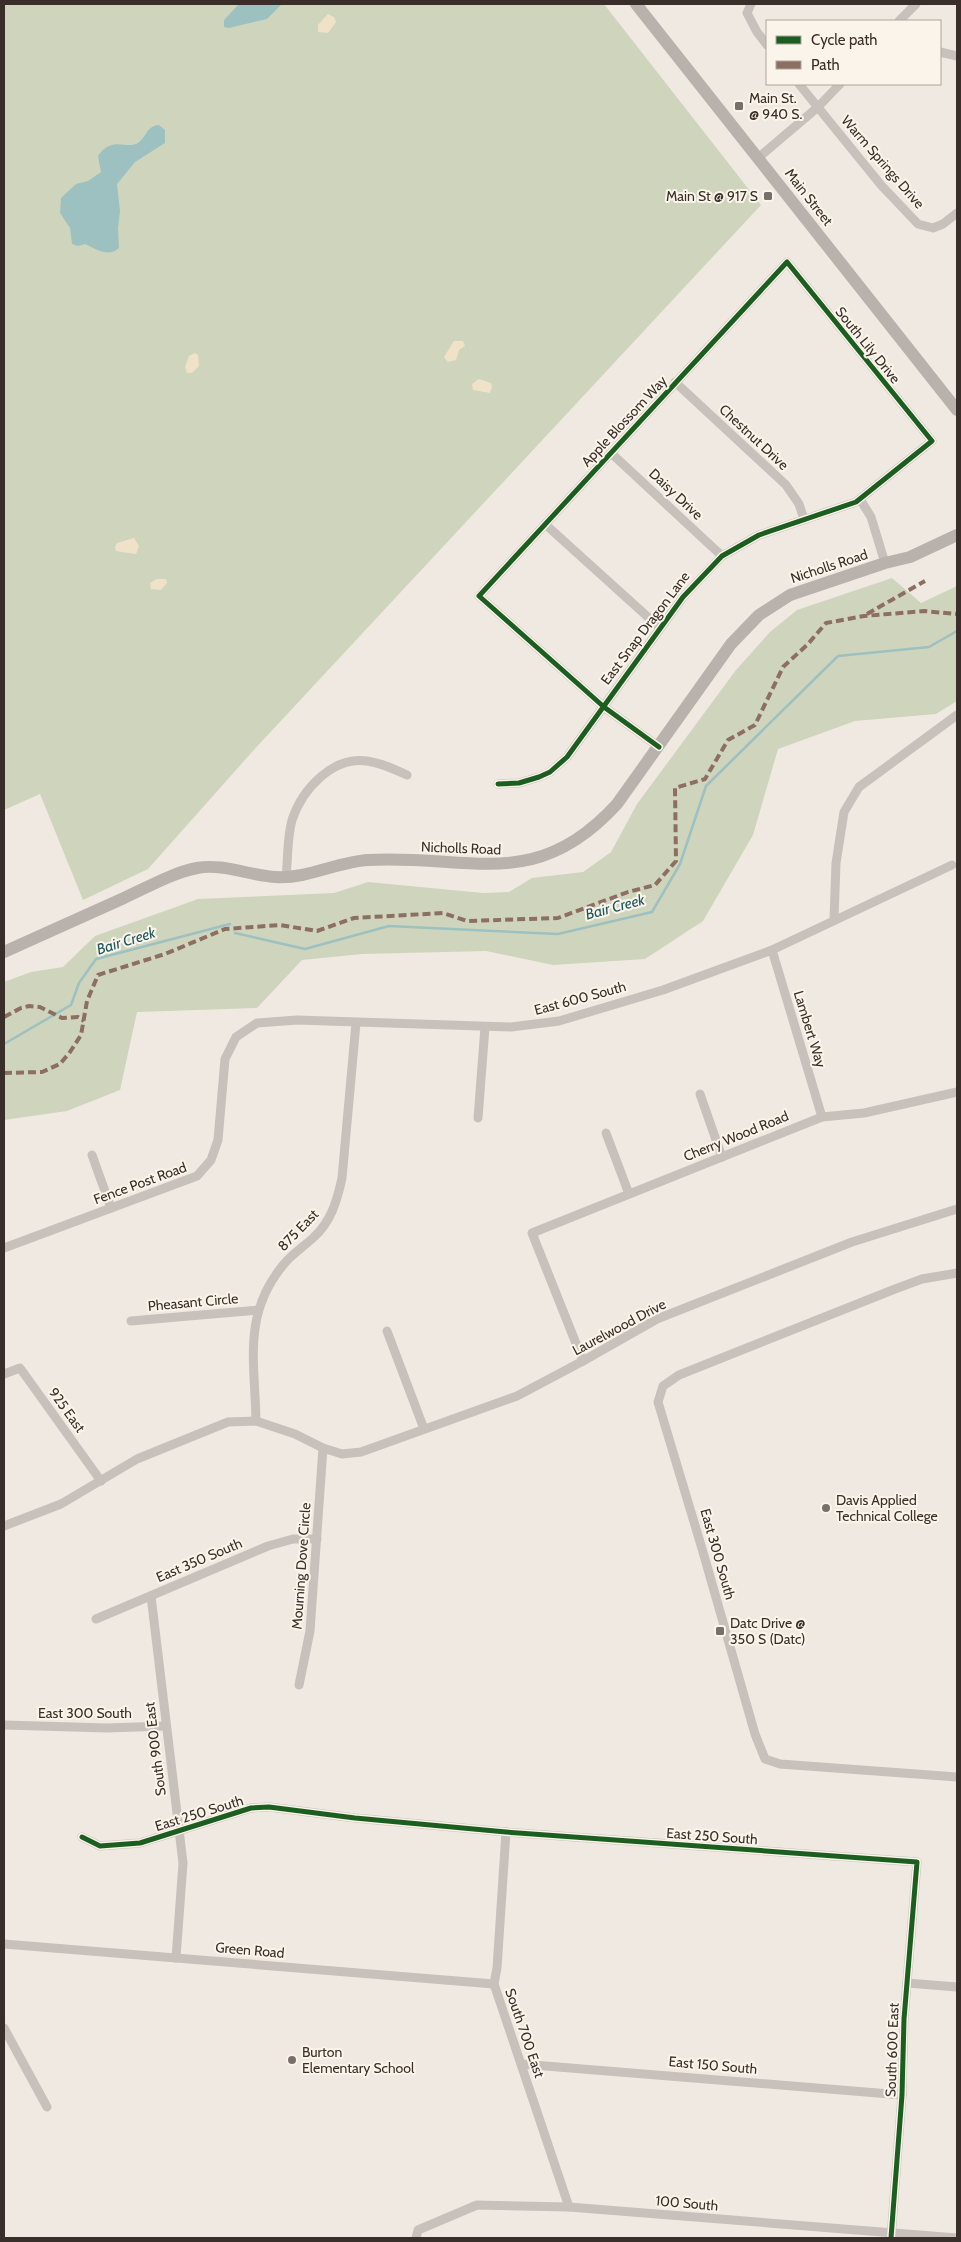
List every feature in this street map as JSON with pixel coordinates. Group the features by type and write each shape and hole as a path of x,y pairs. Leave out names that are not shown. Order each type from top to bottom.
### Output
{"street":[{"name":"Main Street","path":"636,4 957,410"},
{"path":"751,4 747,13 766,44"},
{"path":"904,20 916,4"},
{"path":"941,52 957,56"},
{"name":"Warm Springs Drive","path":"800,85 881,185 918,224 933,228 943,224 957,213"},
{"path":"758,158 818,107 839,85"},
{"name":"Apple Blossom Way","path":"604,707 479,596 787,262"},
{"name":"South Lily Drive","path":"787,262 932,441"},
{"name":"Chestnut Drive","path":"675,382 786,485 799,504 804,519"},
{"name":"East Snap Dragon Lane","path":"498,784 528,781 550,772 575,749 690,588 722,556 759,535 849,505 860,499 932,441"},
{"name":"Daisy Drive","path":"611,453 722,556"},
{"path":"860,499 870,517 885,564"},
{"path":"545,524 660,628"},
{"name":"Nicholls Road","path":"4,952 189,870 218,867 266,876 286,877 311,874 365,860 494,866 539,857 575,841 597,825 617,804 731,644 759,615 780,600 802,590 910,557 957,535"},
{"path":"604,707 659,747"},
{"path":"834,918 836,862 844,812 859,787 957,715"},
{"path":"286,877 292,821 306,793 324,774 344,763 366,761 407,775"},
{"name":"East 600 South","path":"297,1020 511,1027 559,1020 663,990 772,950 834,918 952,865"},
{"name":"Lambert Way","path":"772,950 822,1117"},
{"name":"Fence Post Road","path":"4,1248 197,1176 211,1160 218,1140 224,1059 236,1037 257,1024 297,1020"},
{"name":"875 East","path":"256,1421 252,1357 253,1330 258,1310 268,1288 284,1264 313,1238 328,1221 338,1198 342,1178 356,1023"},
{"path":"478,1118 485,1027"},
{"name":"Cherry Wood Road","path":"584,1361 532,1233 822,1117 864,1113 957,1092"},
{"path":"700,1094 722,1157"},
{"path":"606,1133 629,1194"},
{"path":"92,1155 110,1208"},
{"name":"Laurelwood Drive","path":"256,1421 342,1454 360,1452 517,1396 584,1361 657,1319 852,1242 957,1209"},
{"name":"East 300 South","path":"957,1273 922,1279 678,1376 663,1386 658,1402 755,1734 765,1759 780,1764 957,1777"},
{"name":"Pheasant Circle","path":"131,1321 258,1310"},
{"path":"387,1331 424,1429"},
{"name":"925 East","path":"4,1374 20,1368 101,1481"},
{"path":"4,1526 61,1504 137,1459 204,1431 228,1422 256,1421"},
{"name":"Mourning Dove Circle","path":"299,1685 310,1631 323,1448"},
{"name":"East 350 South","path":"96,1619 268,1546 293,1538 317,1539"},
{"name":"South 900 East","path":"151,1596 183,1863 176,1958"},
{"name":"East 300 South","path":"4,1726 107,1728 166,1726"},
{"name":"East 250 South","path":"82,1837 100,1846 140,1843 251,1808 269,1807 354,1818 506,1832 917,1862"},
{"name":"South 700 East","path":"506,1832 497,1968 494,1984 569,2207"},
{"name":"South 600 East","path":"891,2236 902,2095 907,1983 917,1862"},
{"name":"Green Road","path":"4,1944 494,1984"},
{"path":"907,1983 957,1987"},
{"path":"4,2028 47,2106"},
{"name":"East 150 South","path":"521,2064 902,2095"},
{"name":"100 South","path":"417,2234 477,2205 569,2207 891,2236 957,2238"}],"green space":[{"path":"4,4 604,4 761,205 252,752 148,869 83,900 40,794 4,810"},
{"path":"892,578 921,603 957,586 957,701 936,714 855,721 778,749 753,835 703,921 645,959 553,965 486,951 362,954 302,960 257,1008 137,1012 120,1090 67,1111 4,1120 4,982 31,972 63,967 95,936 198,899 334,893 368,882 483,893 509,892 532,878 583,872 611,852 637,804 736,670 770,632 797,610"}],"sand":[{"path":"328,14 334,17 336,22 328,33 318,32 318,25"},
{"path":"454,341 463,341 465,346 459,350 456,360 448,362 444,357"},
{"path":"195,353 198,355 199,366 192,373 187,373 185,367 189,356"},
{"path":"479,379 491,383 490,393 473,390 472,384"},
{"path":"134,538 139,546 136,554 116,551 117,543"},
{"path":"157,579 166,579 167,583 161,590 151,589 150,583"}],"water":[{"path":"239,4 282,4 267,19 229,28 224,27 224,20"},
{"path":"159,125 165,130 165,143 135,162 117,184 120,211 118,228 119,248 115,251 107,252 85,244 78,246 72,244 70,228 60,213 61,198 76,184 88,181 101,172 98,156 103,150 109,146 119,144 134,145 141,141 152,127"}],"waterway":[{"name":"Bair Creek","path":"235,933 305,949 389,926 558,934 652,912 680,864 706,786 838,656 929,647 957,631"},
{"name":"Bair Creek","path":"4,1044 71,1005 79,983 96,959 230,924"}],"marked path":[{"path":"867,614 925,581"},
{"path":"4,1073 42,1072 60,1064 81,1035 87,1001 98,975 165,954 225,929 280,925 317,931 354,918 443,913 467,921 558,918 628,892 655,885 676,861 675,788 705,779 728,740 755,725 783,667 808,644 826,623 864,616 924,611 957,614"},
{"path":"4,1017 29,1006 40,1007 62,1018 78,1017 84,1021"}],"cycle path":[{"path":"498,784 519,783 539,777 550,772 567,757 683,597 722,556 759,535 856,502 932,441 787,262 479,596 604,707 659,747"},
{"path":"82,1837 100,1846 140,1843 251,1808 269,1807 355,1818 506,1832 917,1862 904,2019 902,2095 891,2238"}],"place":[{"name":"Main St. @ 940 S.","path":"739,106"},
{"name":"Main St @ 917 S","path":"768,196"},
{"name":"Davis Applied Technical College","path":"826,1508"},
{"name":"Datc Drive @ 350 S (Datc)","path":"720,1631"},
{"name":"Burton Elementary School","path":"292,2060"}]}
